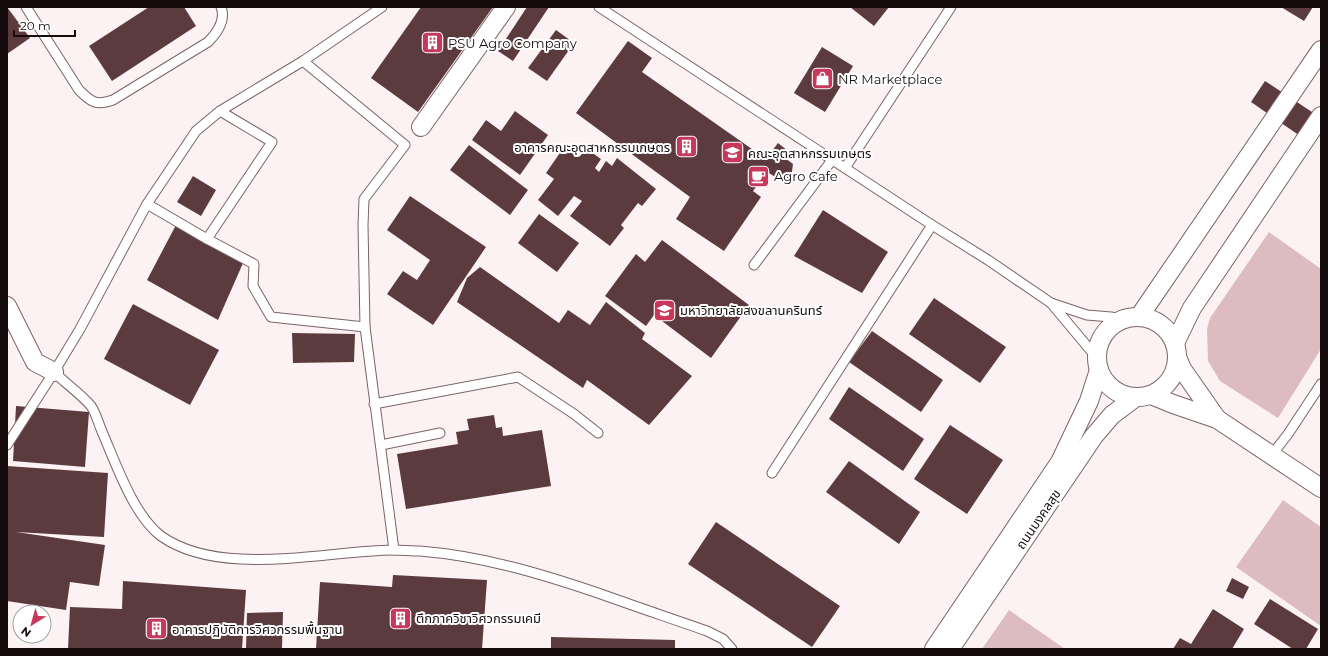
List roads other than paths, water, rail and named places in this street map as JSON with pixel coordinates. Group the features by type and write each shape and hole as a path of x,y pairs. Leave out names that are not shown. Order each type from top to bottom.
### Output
{"street":[{"path":"421,127 506,7"},
{"path":"1139,317 1321,50"},
{"path":"1143,396 1159,391 1168,382 1175,370 1176,350 1192,308 1321,116"},
{"path":"7,306 35,362 54,372"},
{"path":"1216,418 1182,369 1168,332 1158,323 1145,317 1131,317 1107,328 1100,340 1096,353 1102,377 1110,388 1121,394 1143,396 1216,418 1321,488"},
{"name":"ถนนมงคลสุข","path":"934,649 1060,462 1089,401 1098,364"},
{"name":"ถนนมงคลสุข","path":"950,649 1094,436 1112,415 1143,396"}],"lane":[{"path":"26,7 79,90 86,98 95,103 104,103 113,100 208,42 214,35 221,22 223,15 220,7"},
{"path":"7,445 54,372 80,328 147,204 196,131 220,111 304,61 382,7"},
{"path":"599,7 832,160 988,260 1051,303 1087,315 1111,317 1122,320"},
{"path":"845,168 951,7"},
{"path":"304,61 405,144 364,199 363,225 365,327 394,550"},
{"path":"207,240 272,142 220,111"},
{"path":"754,265 832,160"},
{"path":"147,204 207,240 254,264 253,286 271,317 365,327"},
{"path":"772,473 932,225"},
{"path":"1051,303 1098,364"},
{"path":"54,372 91,406 121,475 143,516 154,531 171,542 193,552 240,559 280,558 394,550 444,553 494,562 542,574 706,631 723,639 732,649"},
{"path":"374,404 518,377 574,414 598,434"},
{"path":"1271,456 1321,384"},
{"path":"381,445 440,434"}],"place":[{"name":"PSU Agro Company","path":"432,43"},
{"name":"NR Marketplace","path":"823,79"},
{"name":"อาคารคณะอุตสาหกรรมเกษตร","path":"686,147"},
{"name":"คณะอุตสาหกรรมเกษตร","path":"733,153"},
{"name":"Agro Cafe","path":"759,176"},
{"name":"มหาวิทยาลัยสงขลานครินทร์","path":"664,310"},
{"name":"ตึกภาควิชาวิศวกรรมเคมี","path":"401,618"},
{"name":"อาคารปฏิบัติการวิศวกรรมพื้นฐาน","path":"156,629"}]}
